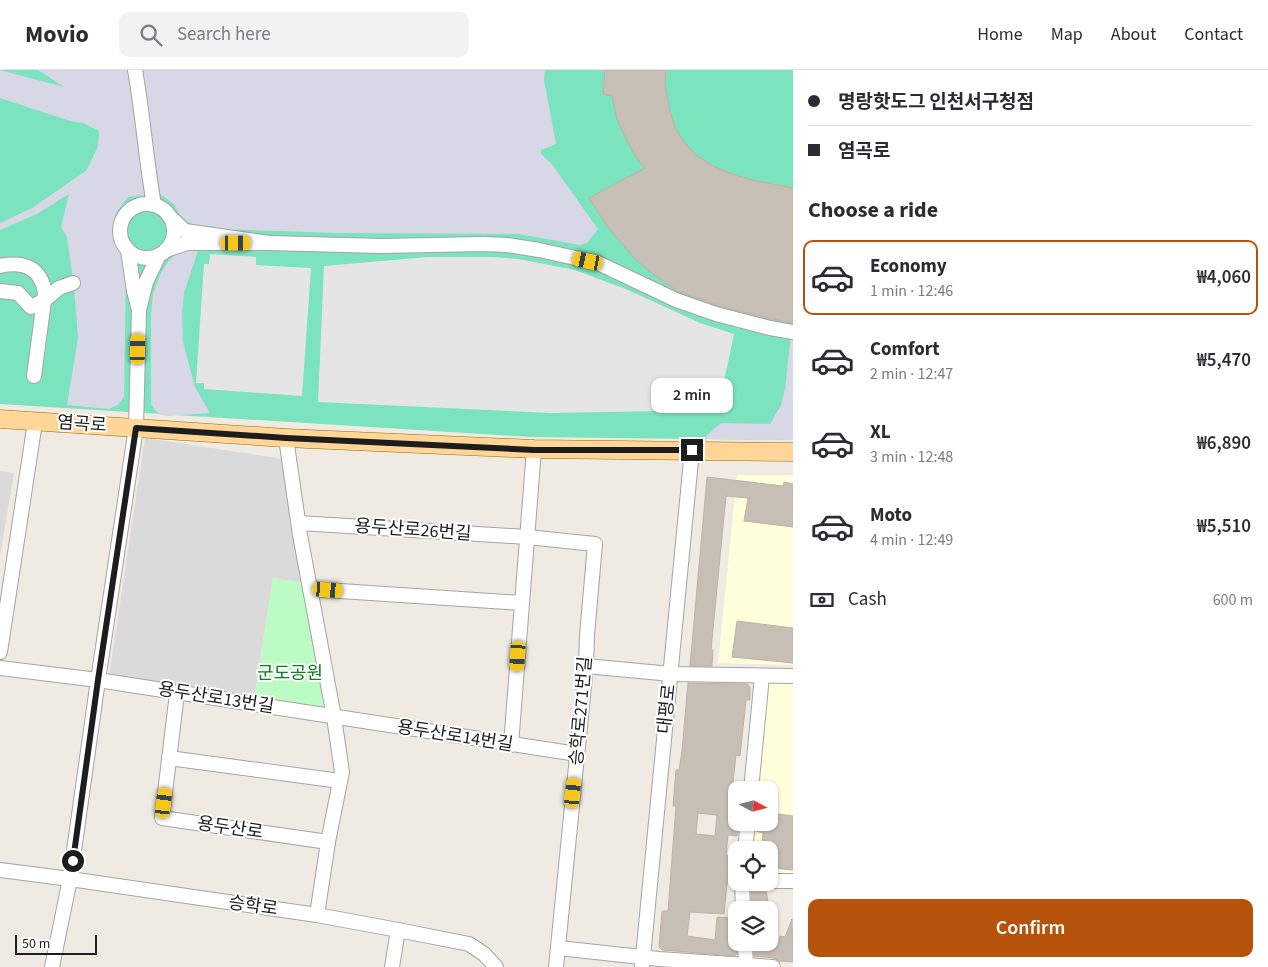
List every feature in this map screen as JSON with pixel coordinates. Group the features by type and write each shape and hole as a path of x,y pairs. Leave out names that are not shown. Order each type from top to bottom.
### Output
{"main road":[{"name":"염곡로","path":"0,419 286,438 534,450 793,452"}],"street":[{"path":"134,70 142,107 154,205"},
{"path":"139,310 128,250 120,235 120,226 123,218 137,206 154,205 164,210 185,231 269,244"},
{"path":"52,967 70,879 136,428 139,310 146,282 163,252 171,243 174,235 170,217"},
{"path":"128,250 143,258 151,258 187,243 381,246 484,244 523,247 598,263 676,300 716,314 793,332"},
{"path":"0,266 23,264 37,274 44,286 45,293 34,376"},
{"path":"0,291 18,293 31,307 43,301 59,288 73,283"},
{"path":"0,652 35,422"},
{"path":"286,438 342,772 328,842 317,915"},
{"path":"511,745 534,450"},
{"name":"대평로","path":"643,962 692,450"},
{"name":"용두산로26번길","path":"299,523 527,537 595,544"},
{"name":"승학로271번길","path":"556,967 586,666 595,544"},
{"path":"310,589 522,603"},
{"path":"586,666 671,674 793,676"},
{"name":"용두산로13번길","path":"0,668 98,680 334,716"},
{"path":"752,781 762,676"},
{"name":"용두산로","path":"177,693 162,818 328,842"},
{"name":"용두산로14번길","path":"334,716 577,754"},
{"path":"169,758 340,781"},
{"name":"승학로","path":"0,870 317,915 398,930 469,944 484,954 496,967"},
{"path":"778,881 793,881"},
{"path":"392,967 398,930"},
{"path":"558,948 643,962 773,967"},
{"path":"745,951 746,966"}],"shaded area":[{"path":"0,70 64,87 38,70 130,70 147,195 128,197 116,213 113,225 113,240 125,259 126,268 124,397 119,404 109,409 67,405 78,338 74,287 67,237 61,227 69,194 37,214 0,230 0,223 32,208 87,170 98,146 99,131 83,123 70,121 0,98"},
{"path":"141,70 545,70 544,80 556,144 541,150 541,154 551,163 598,229 587,243 580,245 519,234 339,233 220,229 198,226 187,222 174,204 156,190"},
{"path":"199,248 184,293 182,313 183,342 195,387 210,413 161,415 151,404 151,314 153,294 160,275 169,260 178,253"},
{"path":"210,254 256,257 256,265 311,268 302,396 204,389 204,383 196,383 204,264 209,264"},
{"path":"428,257 518,259 575,270 628,290 700,323 734,334 718,410 551,413 318,402 324,266"},
{"path":"790,317 793,317 793,440 706,439 706,436 721,423 770,424 781,405 785,389 792,325"},
{"path":"145,438 284,459 303,583 273,578 254,699 109,676"},
{"path":"0,471 14,473 0,556"},
{"path":"737,475 793,475 793,665 718,663"},
{"path":"768,682 793,682 793,874 778,874 778,841 751,841 751,831 778,831 778,781 756,781"}],"green space":[{"path":"0,70 793,70 793,440 532,437 0,404"},
{"name":"군도공원","path":"273,578 303,583 325,691 322,710 254,699"}],"building":[{"path":"605,70 666,70 665,85 675,127 684,142 696,155 715,167 732,174 793,188 793,323 719,306 677,291 635,259 607,226 589,198 645,168 635,156 623,133 617,119 612,96 603,94"},
{"path":"707,477 783,486 784,482 793,484 793,527 744,521 748,498 726,496 711,650 713,650 712,666 690,666"},
{"path":"737,621 793,628 793,663 732,657"},
{"path":"688,683 747,684 750,687 750,700 746,700 740,756 736,755 733,781 728,781 728,831 738,831 737,836 728,835 726,856 728,856 728,875 724,914 690,912 687,936 715,940 717,917 728,918 728,951 737,951 735,956 662,950 659,947 662,911 668,911 676,806 673,806 676,770 679,770","holes":["698,813 717,815 715,836 696,834"]},
{"path":"778,814 793,816 793,870 778,868 778,841 763,841 763,833 756,831 778,831"},
{"path":"751,891 766,891 768,901 752,901"},
{"path":"792,919 793,962 754,956 754,951 778,951 780,936 785,937"}],"route":[{"path":"73,861 136,428 286,438 534,450 692,450"}]}
